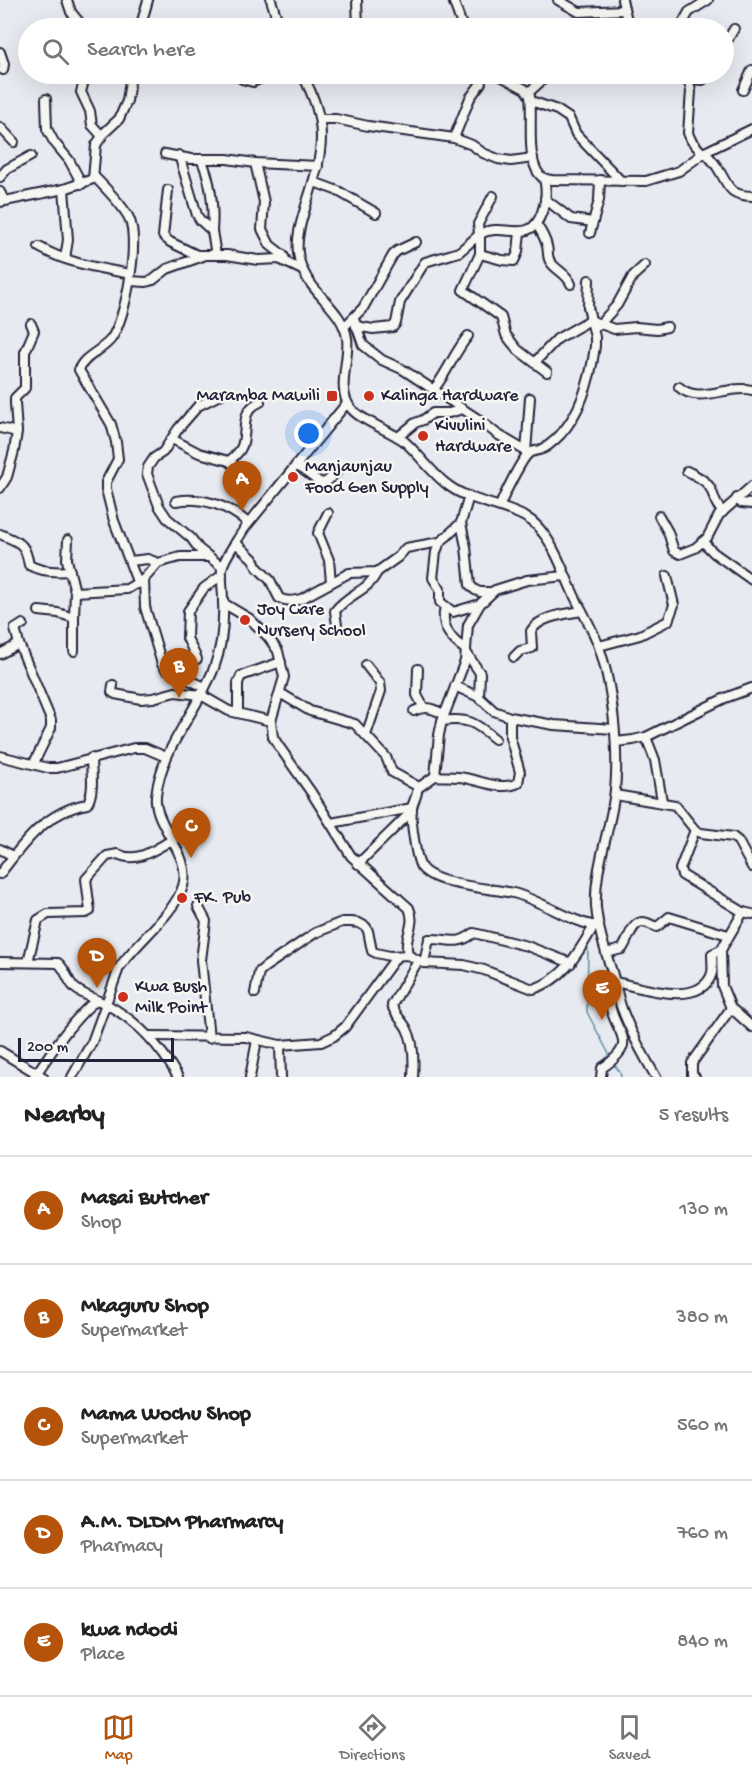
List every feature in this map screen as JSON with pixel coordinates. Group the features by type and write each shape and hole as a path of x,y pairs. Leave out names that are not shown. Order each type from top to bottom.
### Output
{"street":[{"path":"67,0 76,18"},
{"path":"143,18 148,0"},
{"path":"271,0 277,18"},
{"path":"357,0 358,18"},
{"path":"453,0 459,18"},
{"path":"558,0 579,12 624,10"},
{"path":"622,0 626,18"},
{"path":"686,18 689,12 708,0"},
{"path":"0,52 4,64 3,70"},
{"path":"743,90 752,70"},
{"path":"83,84 81,92 90,111 92,125 102,136"},
{"path":"0,192 2,201 64,189 93,179 96,145 119,119 127,101 130,84"},
{"path":"307,84 316,102 321,120 321,151 297,241 302,270 312,287 334,311 344,327 348,352 344,393 348,403 358,415 398,437 449,486 533,521 547,538 599,646 605,667 616,742 615,795 599,870 596,926 636,1043 656,1077"},
{"path":"454,138 470,98 481,84"},
{"path":"518,84 529,97 569,118 576,134 621,181"},
{"path":"540,84 529,97 533,158 538,173 544,178 568,182 646,181 679,171 704,153 752,129"},
{"path":"690,84 688,133 691,140 717,166 730,190 740,196 752,196"},
{"path":"46,99 47,129 54,142 69,160 82,184"},
{"path":"321,120 336,119 368,126 454,138 498,159 511,161 533,158"},
{"path":"0,127 14,142"},
{"path":"165,153 201,159 318,166"},
{"path":"179,155 197,215 212,231"},
{"path":"0,177 7,169 31,156"},
{"path":"201,159 206,169 213,204 212,231 216,255"},
{"path":"255,163 264,202 262,229 270,245 283,255 285,261"},
{"path":"94,176 124,208 131,222 133,234 130,277 126,303 114,334 104,347 81,364 79,370 111,424 118,459 106,482 106,489 114,521 141,582 145,607 162,664 166,669 173,669 182,677 205,687"},
{"path":"344,327 355,323 373,329 393,327 396,323 400,302 424,262 459,252 479,234 498,229 520,232 530,230 536,225 545,199 544,178"},
{"path":"590,233 599,200 600,180"},
{"path":"314,182 338,191 376,213"},
{"path":"64,189 69,240 65,258"},
{"path":"168,190 163,236 170,242 203,256"},
{"path":"493,196 478,224 480,254 463,290 501,317 506,335 513,344 547,372"},
{"path":"545,199 571,219 593,222"},
{"path":"536,225 544,236 551,263 568,277 571,284"},
{"path":"480,254 514,261 518,252 520,232"},
{"path":"416,242 393,255 355,323 360,340 382,360 402,369 434,389 497,434 527,452 544,448 560,435 575,414 583,397 595,346 587,301 589,280"},
{"path":"39,247 65,258 146,282 153,280 167,269 203,256 216,255 258,260 279,259 302,270"},
{"path":"599,325 617,305 633,276 645,265"},
{"path":"535,362 557,339 590,321"},
{"path":"590,321 620,330 636,327 657,329 667,327"},
{"path":"1,483 10,468 17,432 15,403 26,385 25,352 34,331 31,324"},
{"path":"434,389 442,379 460,345 468,336"},
{"path":"679,387 686,393 694,395 735,388 752,390"},
{"path":"72,1077 92,1042 119,968 126,957 166,915 183,887 183,865 156,804 156,795 166,757 201,695 219,653 223,618 222,571 163,513 153,486 147,478 148,467 154,458 163,452 178,429 198,406 220,395"},
{"path":"500,506 527,452 530,398"},
{"path":"229,461 243,444 246,413 260,402"},
{"path":"197,659 187,638 188,613 204,588 222,571 248,523 348,403"},
{"path":"398,437 433,413 449,413 463,409"},
{"path":"0,429 17,432"},
{"path":"172,440 199,453 229,461 245,474"},
{"path":"296,465 321,483 326,482 336,473"},
{"path":"687,471 703,480 711,488 714,502 723,513"},
{"path":"658,516 677,554 695,548 703,542 714,522 752,486"},
{"path":"469,496 461,523 470,585 475,590 492,592 527,580 565,576"},
{"path":"737,498 741,503 752,504"},
{"path":"176,501 191,499 224,506 248,523"},
{"path":"328,513 318,532 329,560 331,582"},
{"path":"461,523 437,547 433,578 440,589 440,602 453,612 480,604"},
{"path":"0,534 25,547 29,565 32,567 41,570 70,571"},
{"path":"68,540 67,560 75,592 74,651"},
{"path":"337,625 335,611 347,598 368,587 377,572 398,557 406,548 440,542"},
{"path":"703,542 714,553 752,580"},
{"path":"237,544 253,559 257,567 270,580 277,595 283,600 301,599 352,572 377,572"},
{"path":"75,592 119,591 141,582 158,563 180,557 209,557"},
{"path":"130,561 148,559 158,563"},
{"path":"599,646 640,635 668,621 674,605 667,576"},
{"path":"435,776 439,735 466,651 468,625 480,604 492,592"},
{"path":"223,603 250,619 273,643 284,677 272,721 273,736 312,792 344,847 358,864 409,908 412,919 406,944 408,954"},
{"path":"445,606 443,620 447,632 466,651 480,673 478,697"},
{"path":"39,611 74,618"},
{"path":"514,657 520,651 532,648 531,631 537,624 582,611"},
{"path":"23,624 15,629 19,644 51,720 49,734 34,763"},
{"path":"0,654 19,644"},
{"path":"238,713 238,683 241,676 281,662"},
{"path":"366,665 380,683 381,690 366,735"},
{"path":"418,669 417,695 424,708"},
{"path":"112,685 112,692 115,694 139,698 153,698 175,692 201,695 215,705 272,721"},
{"path":"455,686 478,697 494,711 510,717 554,725 614,729"},
{"path":"616,742 646,737 725,698 752,688"},
{"path":"280,693 310,711 355,724 386,757 392,772 418,788"},
{"path":"414,711 424,708 433,709 443,717 467,720 495,740"},
{"path":"358,864 411,809 418,788 435,776 462,777 486,783 511,785 518,783 520,772 510,737 510,717"},
{"path":"646,737 655,760 662,801"},
{"path":"0,756 48,768 57,768 140,747 166,757"},
{"path":"0,874 13,856 42,825 69,808 87,804 91,790 91,758"},
{"path":"615,795 662,801 675,805 695,830 701,833 733,837 738,841 752,867"},
{"path":"331,822 411,809"},
{"path":"411,809 420,864 428,873 451,882 516,894 596,926"},
{"path":"695,830 685,851 680,872 687,879 748,913 728,935 721,950 722,986 731,1008 752,1027"},
{"path":"28,962 38,920 48,914 90,911 86,879 107,856 118,854 125,857 138,857 172,840"},
{"path":"0,849 13,856"},
{"path":"198,906 206,921 201,960 209,1038"},
{"path":"606,953 622,949 631,930 638,923 643,922 657,927 669,917 728,935"},
{"path":"255,993 259,972 265,967 315,933 342,922 359,923 366,927 372,951 376,954 397,956 408,954 421,962 484,970 533,989 559,975 571,963 596,926"},
{"path":"413,1077 411,1038 403,1021 392,1009 392,1005 421,962 429,939 453,942 465,940 474,933 527,946 571,963"},
{"path":"615,982 674,994 697,991 706,984 712,972 712,954 721,950"},
{"path":"149,1036 246,1037 280,1045 321,1042 334,1036 345,1027 397,956"},
{"path":"0,962 58,963 62,966 72,986 134,1023 149,1036 178,1077"},
{"path":"601,1077 602,1068 622,1049 623,1038 610,1004 617,992"},
{"path":"0,1051 38,1076 49,1052 76,1018 96,1000"},
{"path":"695,1077 692,1075 692,1063 731,1008"},
{"path":"250,1077 257,1040"},
{"path":"280,1045 281,1077"}],"waterway":[{"path":"588,948 587,1012 611,1058"},
{"path":"613,1063 621,1077"}],"place":[{"name":"Maramba Mawili","path":"332,396"},
{"name":"Kalinga Hardware","path":"369,396"},
{"name":"Kivulini Hardware","path":"423,436"},
{"name":"Manjaunjau Food Gen Supply","path":"293,477"},
{"name":"Masai Butcher","path":"242,511"},
{"name":"Joy Care Nursery School","path":"245,620"},
{"name":"Mkaguru Shop","path":"179,698"},
{"name":"Mama Wochu Shop","path":"191,858"},
{"name":"FK. Pub","path":"182,898"},
{"name":"A.M. DLDM Pharmarcy","path":"97,988"},
{"name":"Kwa Bush Milk Point","path":"123,997"},
{"name":"kwa ndodi","path":"602,1020"}]}
